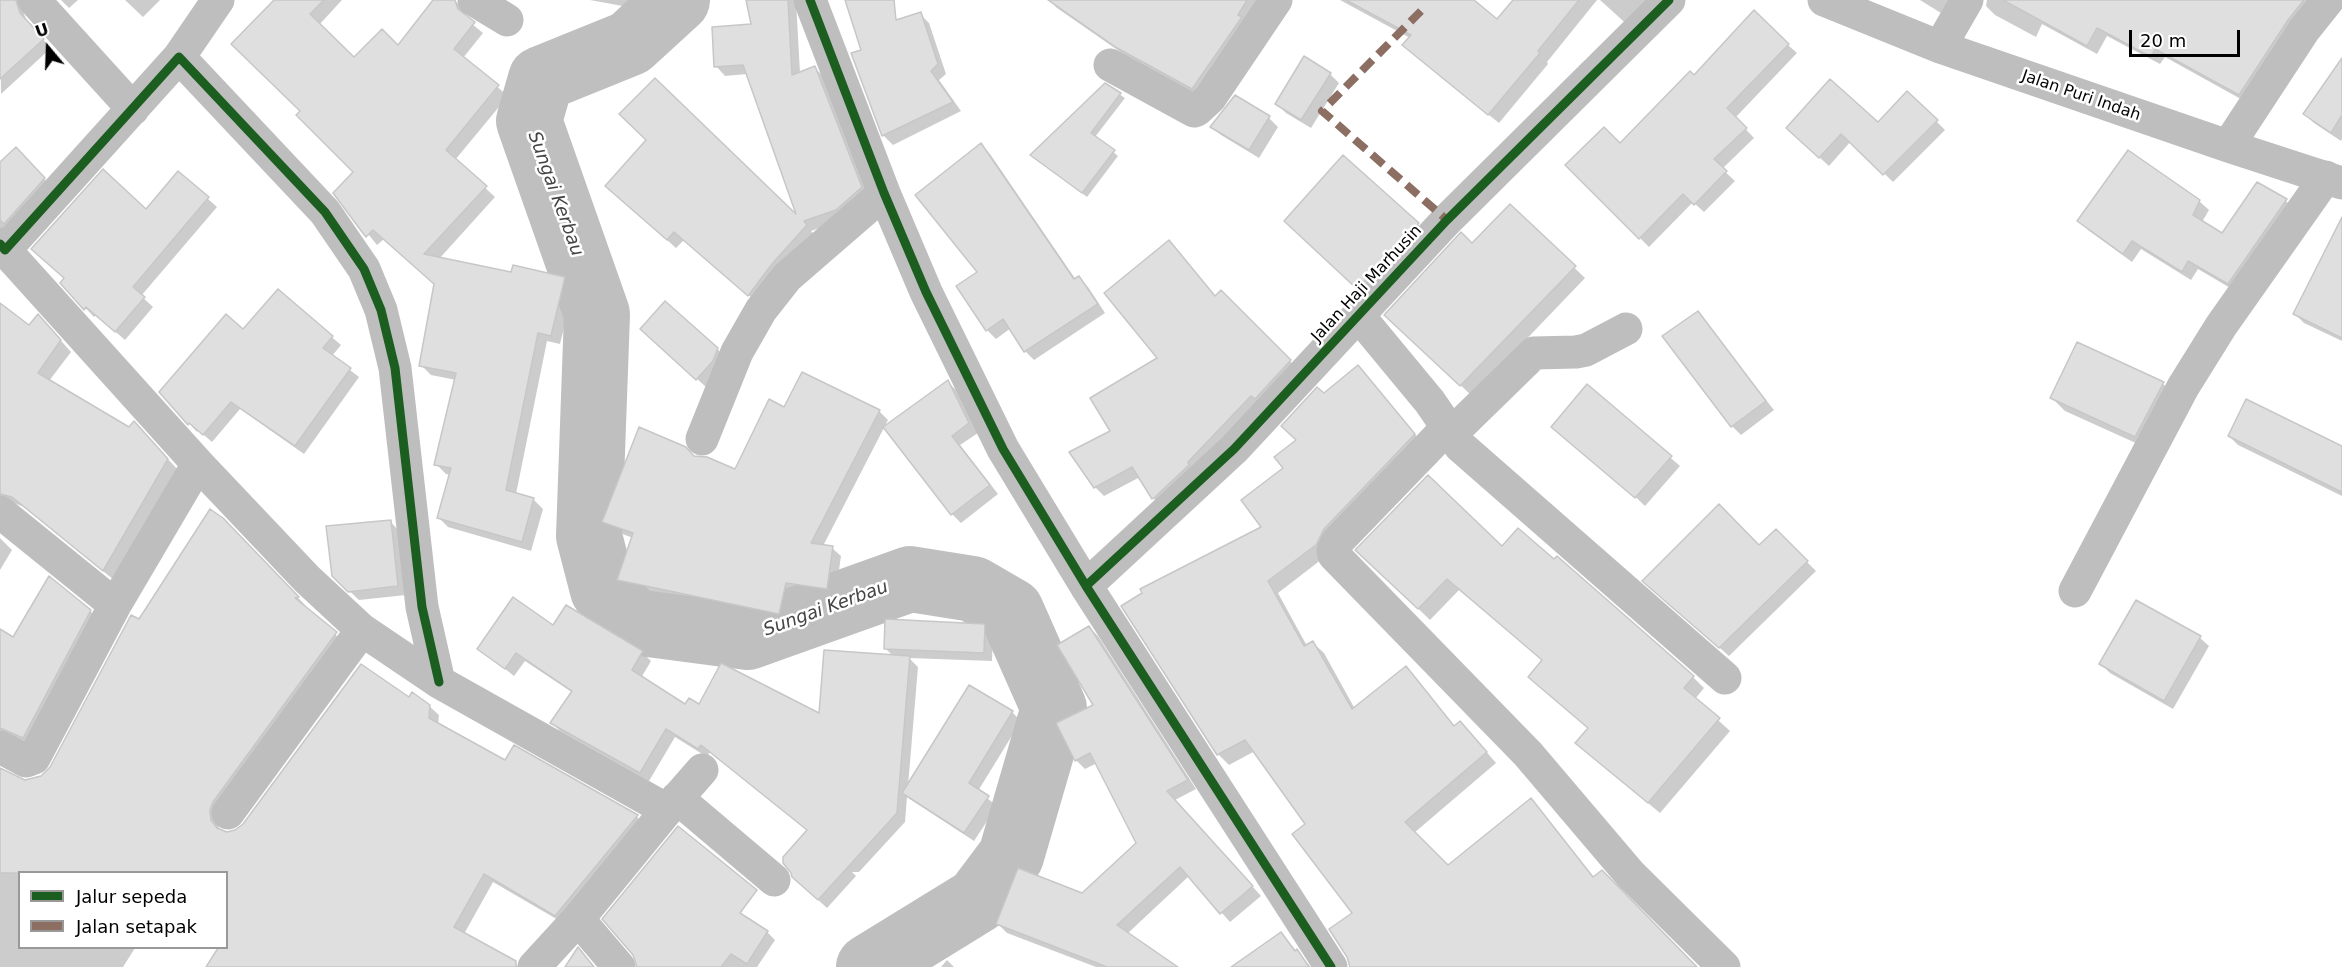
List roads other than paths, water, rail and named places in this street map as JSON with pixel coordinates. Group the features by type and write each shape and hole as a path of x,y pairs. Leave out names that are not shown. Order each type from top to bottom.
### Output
{"street":[{"path":"34,0 133,109"},
{"path":"218,0 179,57 2,247 198,464 307,579 362,630 439,682 672,804 774,880"},
{"path":"474,0 507,21"},
{"path":"810,0 884,194 926,292 1003,449 1086,586 1331,967"},
{"path":"1110,65 1194,111 1197,110 1210,98 1276,0"},
{"name":"Jalan Haji Marhusin","path":"1086,586 1234,449 1447,220 1669,0"},
{"name":"Jalan Puri Indah","path":"1824,0 1940,47 2334,180"},
{"path":"1940,47 1967,0"},
{"path":"2228,146 2304,30 2328,0"},
{"path":"179,57 325,212 364,269 381,310 395,368 422,606 439,682"},
{"path":"2075,591 2183,387 2221,326 2334,180"},
{"path":"702,439 737,352 761,310 787,277 884,194"},
{"path":"1358,315 1430,402 1460,446 1725,678"},
{"path":"1626,329 1586,350 1534,352 1449,431 1337,542 1333,551 1334,555 1528,754 1630,874 1724,967"},
{"path":"0,747 26,762 34,758 115,604 198,464"},
{"path":"0,512 115,604"},
{"path":"228,813 362,630"},
{"path":"534,967 578,919 702,770"},
{"path":"578,919 620,967"}],"waterway":[{"name":"Sungai Kerbau","path":"677,0 630,43 541,79 529,121 597,314 589,536 603,590 634,622 748,637 910,579 973,589 1011,611 1054,708 1011,856 978,900 869,967"}]}
